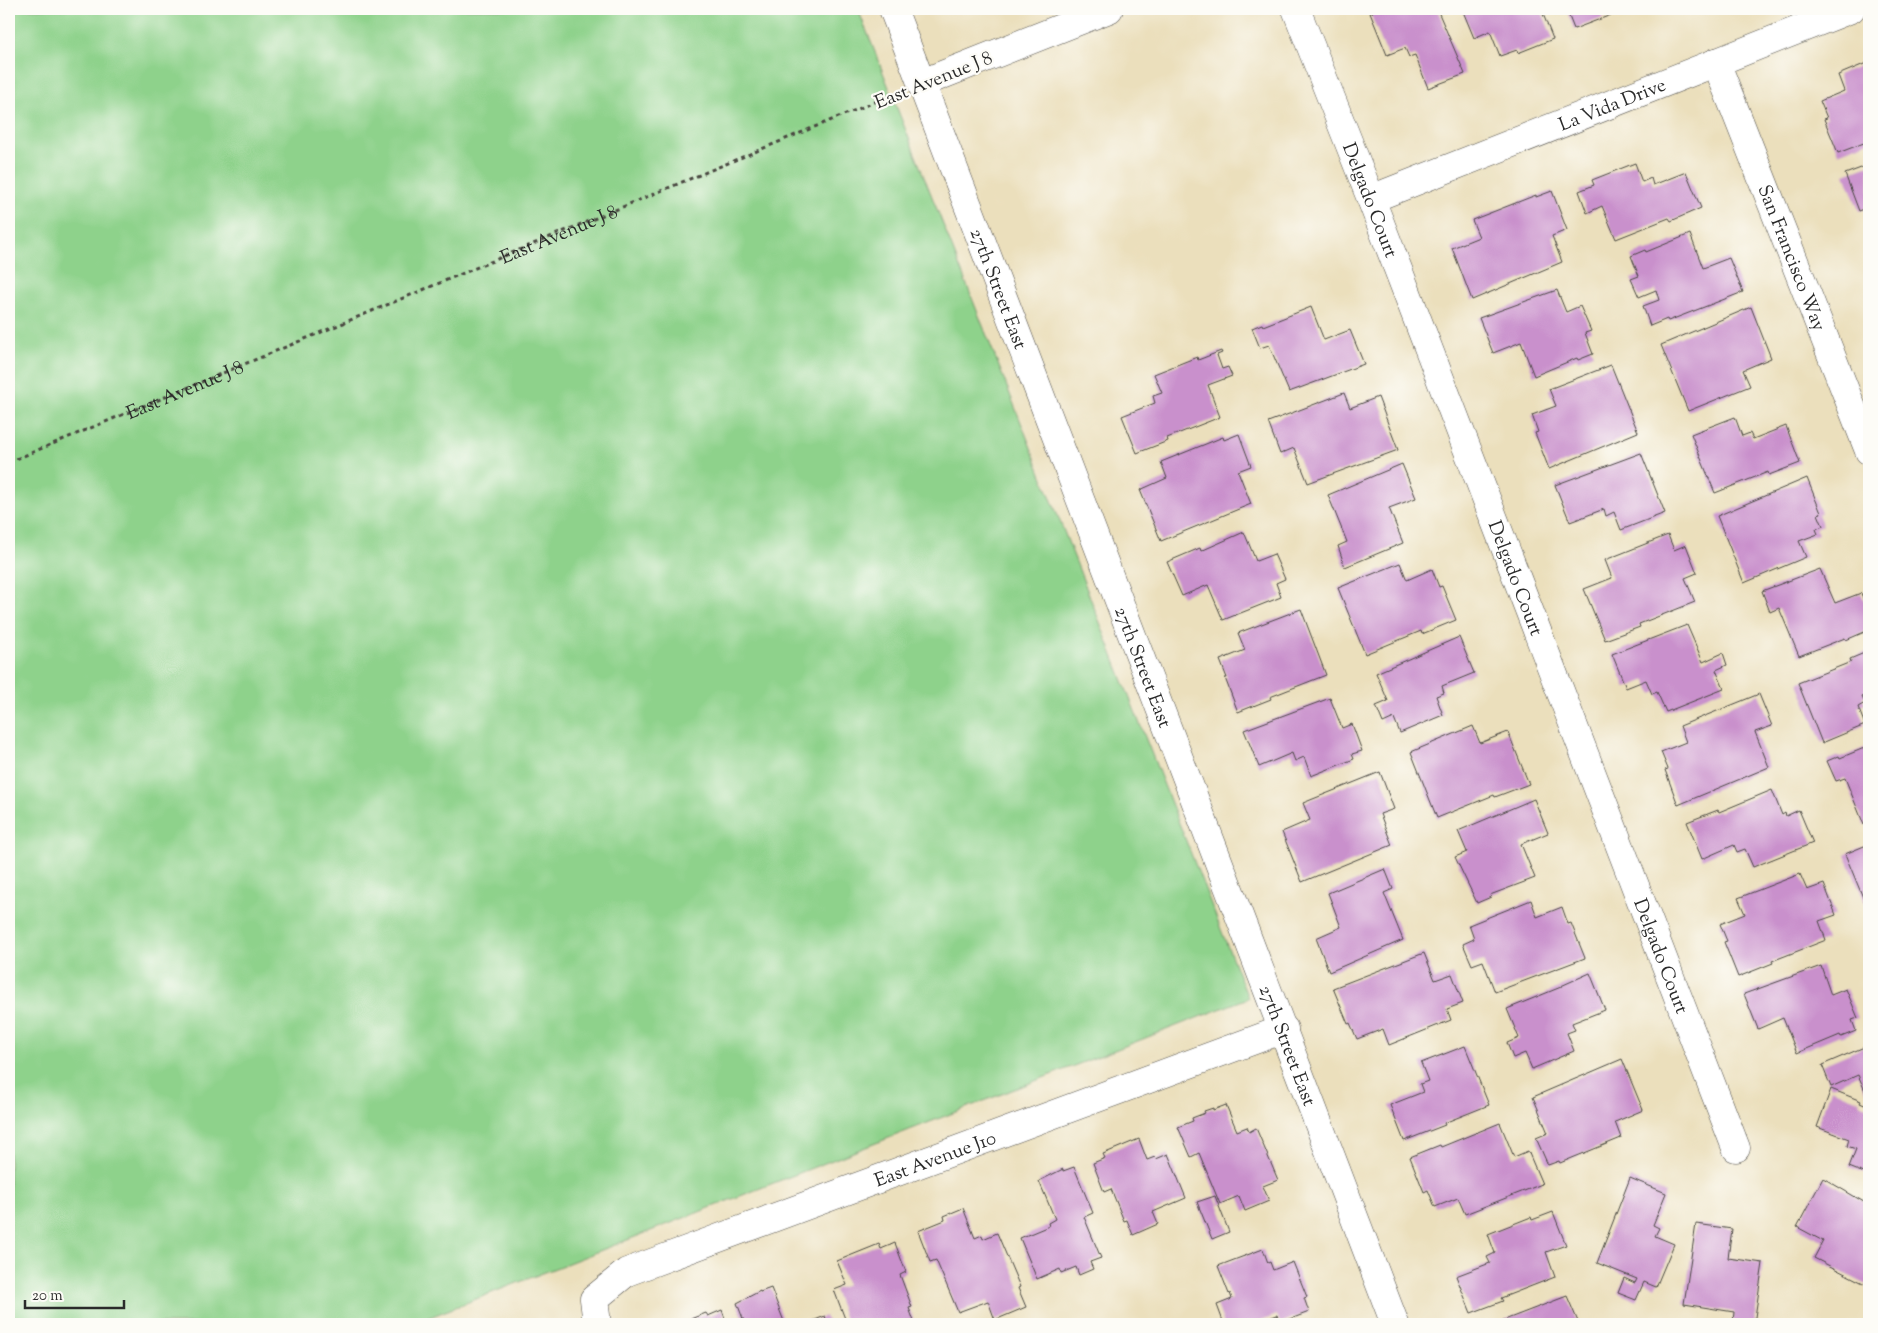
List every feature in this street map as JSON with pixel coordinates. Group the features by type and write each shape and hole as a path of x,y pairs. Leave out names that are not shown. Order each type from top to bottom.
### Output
{"street":[{"name":"27th Street East","path":"893,9 1284,1029 1395,1324"},
{"name":"East Avenue J 8","path":"922,83 1109,9"},
{"name":"Delgado Court","path":"1296,9 1372,199 1736,1148"},
{"name":"La Vida Drive","path":"1372,199 1851,9"},
{"name":"San Francisco Way","path":"1716,62 1869,452"},
{"name":"East Avenue J10","path":"596,1312 626,1272 1284,1029"}],"path":[{"name":"East Avenue J 8","path":"9,462 922,83"}],"green space":[{"path":"9,9 858,9 1248,998 412,1324 9,1324"}],"building":[{"path":"1372,9 1437,9 1465,74 1428,88 1415,55 1409,57 1405,48 1387,55 1370,13 1373,12"},
{"path":"1462,9 1541,9 1553,39 1518,53 1517,50 1500,56 1490,31 1474,38"},
{"path":"1566,9 1609,9 1611,15 1574,29"},
{"path":"1869,62 1869,141 1838,153 1824,119 1827,118 1820,101 1844,91 1838,75"},
{"path":"1635,163 1642,182 1651,178 1653,185 1686,172 1701,208 1671,221 1669,218 1616,239 1602,206 1587,213 1579,191 1594,185 1592,180"},
{"path":"1869,165 1869,207 1859,211 1845,174"},
{"path":"1552,191 1567,230 1552,236 1562,262 1472,300 1452,248 1479,237 1472,220 1536,195 1536,197"},
{"path":"1690,234 1703,268 1729,258 1743,292 1650,326 1643,306 1659,300 1656,290 1639,297 1631,279 1639,276 1631,256"},
{"path":"1557,290 1566,312 1580,306 1591,331 1585,333 1593,354 1578,360 1577,358 1534,376 1521,342 1493,353 1479,318"},
{"path":"1311,307 1324,340 1350,330 1364,364 1289,392 1269,345 1260,348 1252,328 1262,324 1263,326"},
{"path":"1751,307 1771,358 1743,370 1750,386 1688,411 1661,345"},
{"path":"1221,351 1222,353 1217,355 1222,369 1228,367 1232,376 1208,385 1220,417 1167,438 1168,441 1137,453 1122,416 1155,403 1153,396 1162,393 1154,374 1197,357 1198,360"},
{"path":"1611,365 1638,432 1549,469 1535,433 1538,432 1532,415 1556,406 1549,389"},
{"path":"1344,393 1350,408 1378,397 1398,450 1308,483 1294,448 1280,454 1268,422"},
{"path":"1735,417 1742,436 1750,433 1753,439 1786,426 1800,463 1769,475 1768,472 1715,493 1691,434"},
{"path":"1239,434 1251,466 1238,471 1251,504 1161,541 1140,490 1167,478 1161,462 1223,437 1224,440"},
{"path":"1641,453 1665,513 1621,530 1614,512 1606,516 1604,509 1570,522 1555,485"},
{"path":"1402,464 1416,498 1389,508 1403,543 1345,567 1338,546 1347,542 1328,495"},
{"path":"1807,478 1821,513 1818,514 1823,526 1816,529 1818,534 1799,541 1806,557 1744,583 1717,516"},
{"path":"1244,532 1256,561 1274,554 1285,579 1276,583 1281,597 1223,620 1208,585 1182,596 1167,562 1200,548 1201,551"},
{"path":"1668,535 1674,550 1686,545 1697,573 1685,578 1695,602 1639,624 1640,627 1605,640 1584,589 1612,578 1605,560"},
{"path":"1400,563 1407,580 1432,569 1439,587 1442,586 1456,620 1422,634 1421,631 1365,654 1338,588"},
{"path":"1820,569 1835,603 1861,593 1869,612 1869,630 1799,656 1779,608 1770,612 1762,591"},
{"path":"1301,609 1326,675 1238,712 1220,660 1245,650 1238,633"},
{"path":"1687,625 1703,662 1723,653 1727,665 1716,670 1724,689 1666,712 1657,692 1652,694 1646,680 1626,688 1612,654"},
{"path":"1459,637 1474,673 1442,686 1444,693 1436,696 1443,715 1400,733 1394,718 1383,723 1376,706 1388,701 1376,673"},
{"path":"1869,651 1869,694 1862,697 1865,703 1858,707 1865,725 1822,743 1798,683 1851,662 1850,659"},
{"path":"1759,694 1772,726 1755,732 1769,767 1678,805 1665,770 1668,769 1661,752 1686,742 1680,726"},
{"path":"1330,698 1342,728 1352,724 1362,751 1352,754 1354,759 1311,776 1304,757 1295,761 1292,753 1259,767 1244,730"},
{"path":"1473,726 1480,743 1508,732 1529,784 1495,797 1494,795 1437,818 1411,752"},
{"path":"1869,746 1869,823 1864,825 1845,778 1836,781 1827,761 1839,756 1840,758"},
{"path":"1380,772 1394,809 1380,814 1392,845 1302,882 1282,832 1310,820 1303,803"},
{"path":"1772,790 1782,815 1785,813 1786,816 1799,810 1813,843 1753,867 1745,849 1737,852 1734,845 1702,859 1687,822 1718,810 1719,812"},
{"path":"1534,799 1548,833 1521,844 1535,878 1490,895 1491,897 1477,903 1455,857 1467,852 1458,831"},
{"path":"1869,844 1869,912 1845,854"},
{"path":"1385,869 1393,889 1384,893 1403,940 1329,972 1316,938 1341,927 1328,893"},
{"path":"1800,874 1807,890 1824,884 1836,915 1819,921 1826,940 1772,961 1773,963 1738,977 1724,942 1727,941 1720,924 1745,914 1738,898"},
{"path":"1531,900 1537,917 1562,907 1568,924 1571,923 1585,958 1495,992 1483,961 1472,965 1463,944 1474,939 1469,925"},
{"path":"1424,953 1435,980 1452,974 1463,1003 1447,1009 1451,1020 1389,1045 1383,1029 1357,1039 1350,1023 1348,1024 1333,988"},
{"path":"1821,966 1831,995 1846,989 1858,1018 1852,1020 1856,1031 1841,1037 1840,1035 1797,1053 1783,1018 1758,1029 1744,994"},
{"path":"1590,973 1605,1010 1572,1023 1575,1030 1567,1033 1574,1051 1532,1069 1525,1053 1513,1058 1507,1043 1519,1038 1507,1009"},
{"path":"1869,1045 1869,1091 1866,1093 1858,1075 1831,1087 1822,1065"},
{"path":"1465,1046 1489,1105 1404,1141 1390,1105 1423,1092 1420,1084 1428,1081 1421,1063"},
{"path":"1622,1059 1643,1110 1615,1122 1621,1138 1560,1163 1559,1161 1548,1165 1536,1138 1548,1133 1533,1097"},
{"path":"1831,1089 1861,1101 1860,1103 1869,1107 1869,1175 1849,1167 1856,1149 1847,1146 1849,1139 1817,1127"},
{"path":"1226,1105 1237,1131 1247,1127 1249,1132 1256,1128 1278,1180 1263,1186 1269,1201 1245,1211 1239,1196 1220,1204 1199,1153 1191,1157 1178,1127 1193,1121 1192,1118 1205,1113 1204,1111"},
{"path":"1500,1123 1514,1157 1528,1151 1542,1184 1465,1214 1458,1198 1435,1207 1428,1190 1424,1192 1410,1157 1440,1145 1441,1147"},
{"path":"1139,1139 1147,1160 1155,1157 1156,1159 1168,1154 1186,1198 1153,1212 1158,1224 1133,1235 1127,1220 1124,1221 1111,1189 1104,1192 1093,1163 1105,1158 1103,1154"},
{"path":"1074,1167 1093,1213 1084,1217 1101,1258 1090,1262 1093,1269 1079,1275 1076,1267 1061,1273 1060,1269 1037,1279 1020,1238 1049,1226 1048,1223 1055,1219 1039,1181 1063,1169 1063,1171"},
{"path":"1630,1178 1666,1193 1653,1225 1659,1228 1655,1236 1674,1244 1656,1287 1644,1282 1636,1300 1618,1293 1624,1278 1635,1283 1637,1279 1597,1263"},
{"path":"1823,1178 1869,1205 1869,1286 1814,1258 1823,1241 1797,1227"},
{"path":"1215,1196 1229,1232 1212,1239 1197,1202"},
{"path":"963,1208 975,1238 982,1235 983,1239 997,1233 1020,1287 1018,1288 1026,1307 995,1320 988,1301 958,1312 936,1260 930,1262 918,1231 945,1220 944,1216"},
{"path":"1553,1212 1566,1245 1546,1252 1555,1277 1501,1298 1503,1301 1471,1313 1456,1276 1490,1263 1487,1257 1495,1253 1488,1234 1531,1217 1532,1220"},
{"path":"1696,1224 1732,1229 1728,1258 1763,1263 1754,1324 1733,1322 1734,1312 1684,1304"},
{"path":"895,1243 906,1272 900,1275 912,1307 909,1308 915,1324 847,1324 834,1290 847,1285 837,1261 879,1244 881,1249"},
{"path":"1263,1249 1268,1263 1270,1262 1273,1270 1293,1262 1307,1297 1304,1298 1309,1312 1280,1323 1277,1315 1254,1324 1224,1324 1217,1305 1232,1299 1218,1266"},
{"path":"771,1288 785,1324 745,1324 737,1303 760,1291"},
{"path":"1567,1296 1579,1324 1492,1324 1507,1319"},
{"path":"722,1310 727,1324 681,1324 706,1313 708,1316"},
{"path":"825,1316 828,1324 805,1324"}]}
